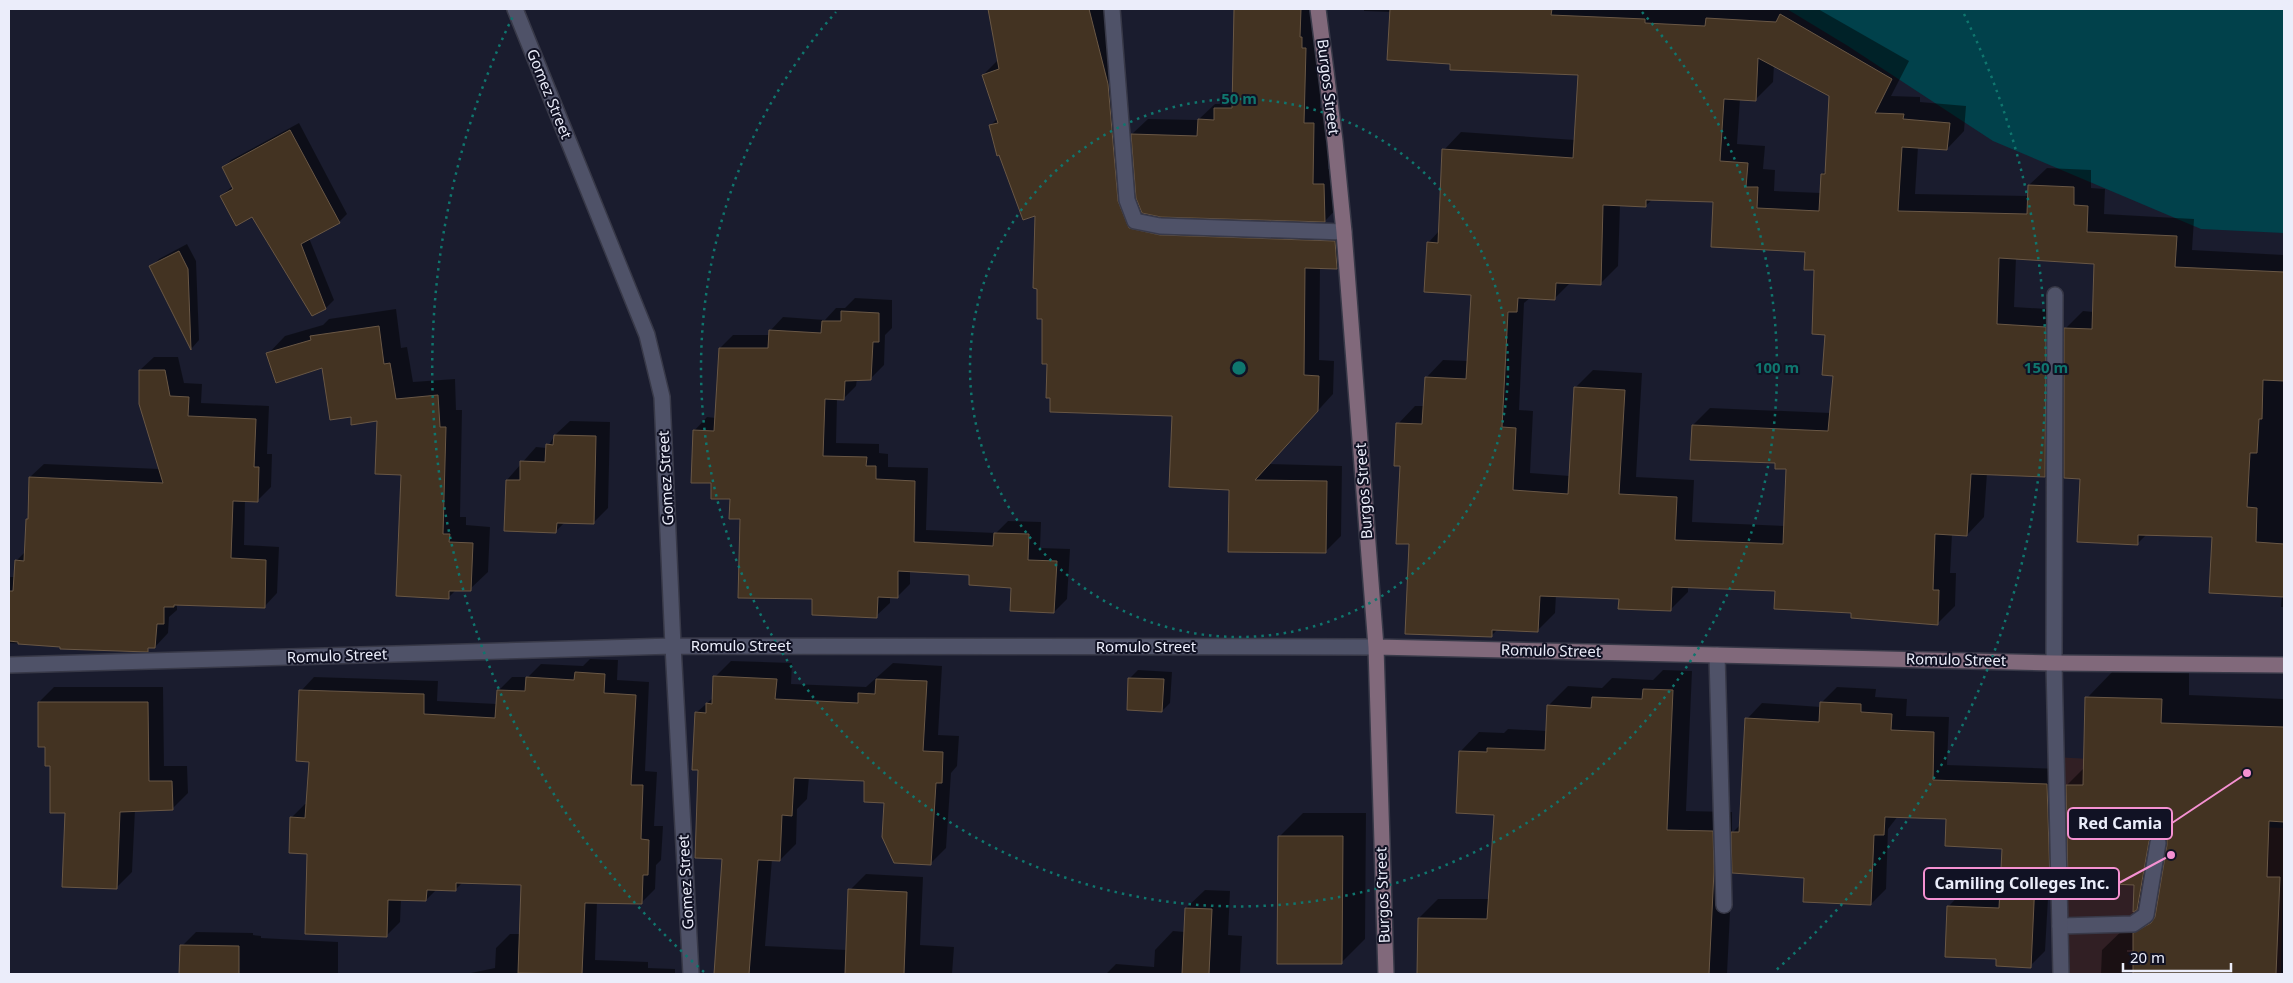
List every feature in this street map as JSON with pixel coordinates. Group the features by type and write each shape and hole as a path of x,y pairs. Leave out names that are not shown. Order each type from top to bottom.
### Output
{"street":[{"name":"Gomez Street","path":"515,9 649,344 662,397 673,646 692,974"},
{"path":"1112,9 1127,200 1135,221 1160,226 1344,232"},
{"name":"Burgos Street","path":"1318,9 1344,232 1376,647 1386,974"},
{"path":"2055,295 2054,663 2060,974"},
{"name":"Romulo Street","path":"9,665 673,646 1376,647 2054,663 2284,664"},
{"path":"1717,655 1724,905"},
{"path":"2060,926 2132,924 2146,915 2158,843"}],"shaded area":[{"path":"1787,9 2284,9 2284,233 2201,229 1993,141 1848,46"},
{"path":"2056,757 2204,766 2201,825 2284,828 2281,974 2060,974"}],"building":[{"path":"988,9 1089,9 1108,84 1118,201 1129,228 1160,235 1335,241 1337,269 1305,268 1304,375 1319,376 1318,411 1255,480 1327,481 1326,553 1228,552 1229,490 1169,487 1172,416 1050,412 1050,398 1046,398 1047,364 1042,364 1042,319 1037,319 1037,289 1033,288 1035,216 1023,220 999,155 997,156 989,125 998,123 982,75 999,69"},
{"path":"1234,9 1301,9 1300,37 1302,37 1302,48 1306,48 1304,123 1314,123 1313,184 1324,184 1325,222 1161,217 1142,213 1136,198 1131,134 1197,136 1198,119 1214,120 1214,108 1232,108"},
{"path":"1390,9 1552,9 1551,15 1645,19 1645,23 1705,26 1706,18 1776,22 1780,14 1892,79 1875,113 1904,114 1903,119 1950,123 1947,150 1902,147 1898,211 2027,214 2028,185 2074,187 2074,205 2088,206 2087,232 2177,236 2175,267 2284,272 2284,381 2263,380 2262,419 2259,419 2257,453 2250,453 2247,507 2257,508 2256,542 2284,544 2284,597 2209,593 2212,537 2138,535 2138,545 2077,542 2080,479 2064,478 2064,328 2092,329 2094,264 1999,258 1997,324 2046,327 2045,477 1971,474 1967,536 1935,534 1933,590 1939,590 1938,625 1851,618 1851,613 1774,609 1775,591 1672,587 1671,611 1618,609 1619,599 1540,596 1538,632 1492,630 1492,637 1405,634 1409,544 1396,544 1400,466 1394,466 1396,423 1422,424 1425,377 1466,379 1471,295 1424,292 1427,242 1438,243 1442,149 1573,158 1578,75 1450,70 1450,64 1387,60","holes":["1758,58 1829,96 1825,174 1821,174 1819,211 1757,208 1758,187 1746,187 1748,163 1720,161 1724,99 1756,101","1646,200 1713,202 1711,247 1805,252 1804,270 1814,270 1812,334 1825,335 1822,375 1833,376 1828,431 1692,425 1690,460 1775,463 1775,469 1786,469 1783,544 1675,540 1677,497 1619,494 1625,390 1574,387 1568,494 1513,490 1516,428 1502,427 1508,312 1517,312 1518,298 1555,300 1556,283 1601,285 1603,205 1646,207"]},
{"path":"290,130 340,223 301,244 326,309 312,316 252,217 236,226 220,196 233,189 222,167"},
{"path":"179,251 188,269 191,350 149,266"},
{"path":"841,311 879,313 879,342 873,342 871,380 845,381 844,400 825,399 823,456 867,457 866,466 876,466 876,479 915,481 914,542 993,546 994,533 1029,534 1028,560 1057,561 1054,613 1010,611 1011,588 969,585 969,575 898,571 898,598 878,597 877,618 812,615 812,599 738,598 740,519 729,519 730,499 711,499 711,483 691,483 693,430 714,431 719,348 768,348 769,330 821,333 822,321 841,321"},
{"path":"379,326 384,364 390,363 396,399 438,395 440,427 446,427 443,534 450,534 449,542 473,543 471,591 449,591 449,599 396,596 401,475 375,474 377,421 351,425 351,417 330,420 322,368 276,383 266,353 311,340 310,336"},
{"path":"139,370 165,370 170,396 189,397 188,416 256,419 254,467 259,467 258,502 233,501 231,558 266,560 265,608 174,605 174,607 164,607 164,624 157,624 155,648 148,648 148,652 60,649 60,647 18,644 18,642 9,641 9,591 13,591 15,560 24,561 29,477 163,483 139,404"},
{"path":"554,435 596,436 594,524 557,523 556,533 504,531 506,480 520,480 520,461 545,462 546,444 553,445"},
{"path":"575,672 605,674 604,693 636,695 631,785 643,785 641,839 649,840 648,875 643,875 642,904 585,903 582,974 518,973 521,885 456,883 456,891 427,890 426,901 388,900 387,937 305,934 307,854 289,853 290,817 305,818 309,762 296,761 299,690 424,694 424,714 495,718 497,690 525,691 526,677 574,680"},
{"path":"713,676 777,679 775,699 858,703 858,693 875,694 876,679 927,681 923,751 943,752 942,783 936,783 931,865 894,863 882,837 884,803 864,802 864,781 794,778 792,816 782,815 780,861 758,860 749,974 714,974 722,859 695,858 698,770 692,770 695,712 706,713 706,703 712,704"},
{"path":"1128,678 1164,679 1162,712 1127,710"},
{"path":"1643,689 1673,690 1667,830 1713,831 1714,871 1709,974 1417,974 1418,918 1487,919 1494,815 1456,813 1459,751 1487,752 1487,748 1545,750 1547,705 1591,708 1592,697 1642,699"},
{"path":"2085,697 2162,699 2161,723 2284,727 2284,822 2269,821 2267,877 2280,877 2276,974 2133,974 2133,933 2151,923 2155,917 2167,845 2167,839 2160,834 2154,834 2149,841 2137,910 2133,912 2134,885 2068,882 2066,785 2083,785"},
{"path":"38,702 148,702 149,781 172,781 173,810 120,812 117,889 62,887 65,813 50,813 50,766 45,766 45,747 38,747"},
{"path":"1820,702 1861,704 1861,712 1892,714 1891,730 1934,732 1933,780 2047,784 2050,882 2035,881 2031,968 1996,966 1996,959 1945,957 1947,906 1999,908 2002,849 1945,846 1946,819 1885,817 1884,835 1874,835 1871,905 1803,902 1804,878 1732,873 1731,832 1739,832 1745,718 1819,722"},
{"path":"1278,836 1343,836 1342,964 1277,964"},
{"path":"848,889 907,892 904,974 845,974"},
{"path":"1185,908 1212,909 1209,974 1182,974"},
{"path":"180,945 239,946 239,974 179,974"}],"place":[{"name":"Red Camia","path":"2247,773"},
{"name":"Camiling Colleges Inc.","path":"2171,855"}]}
